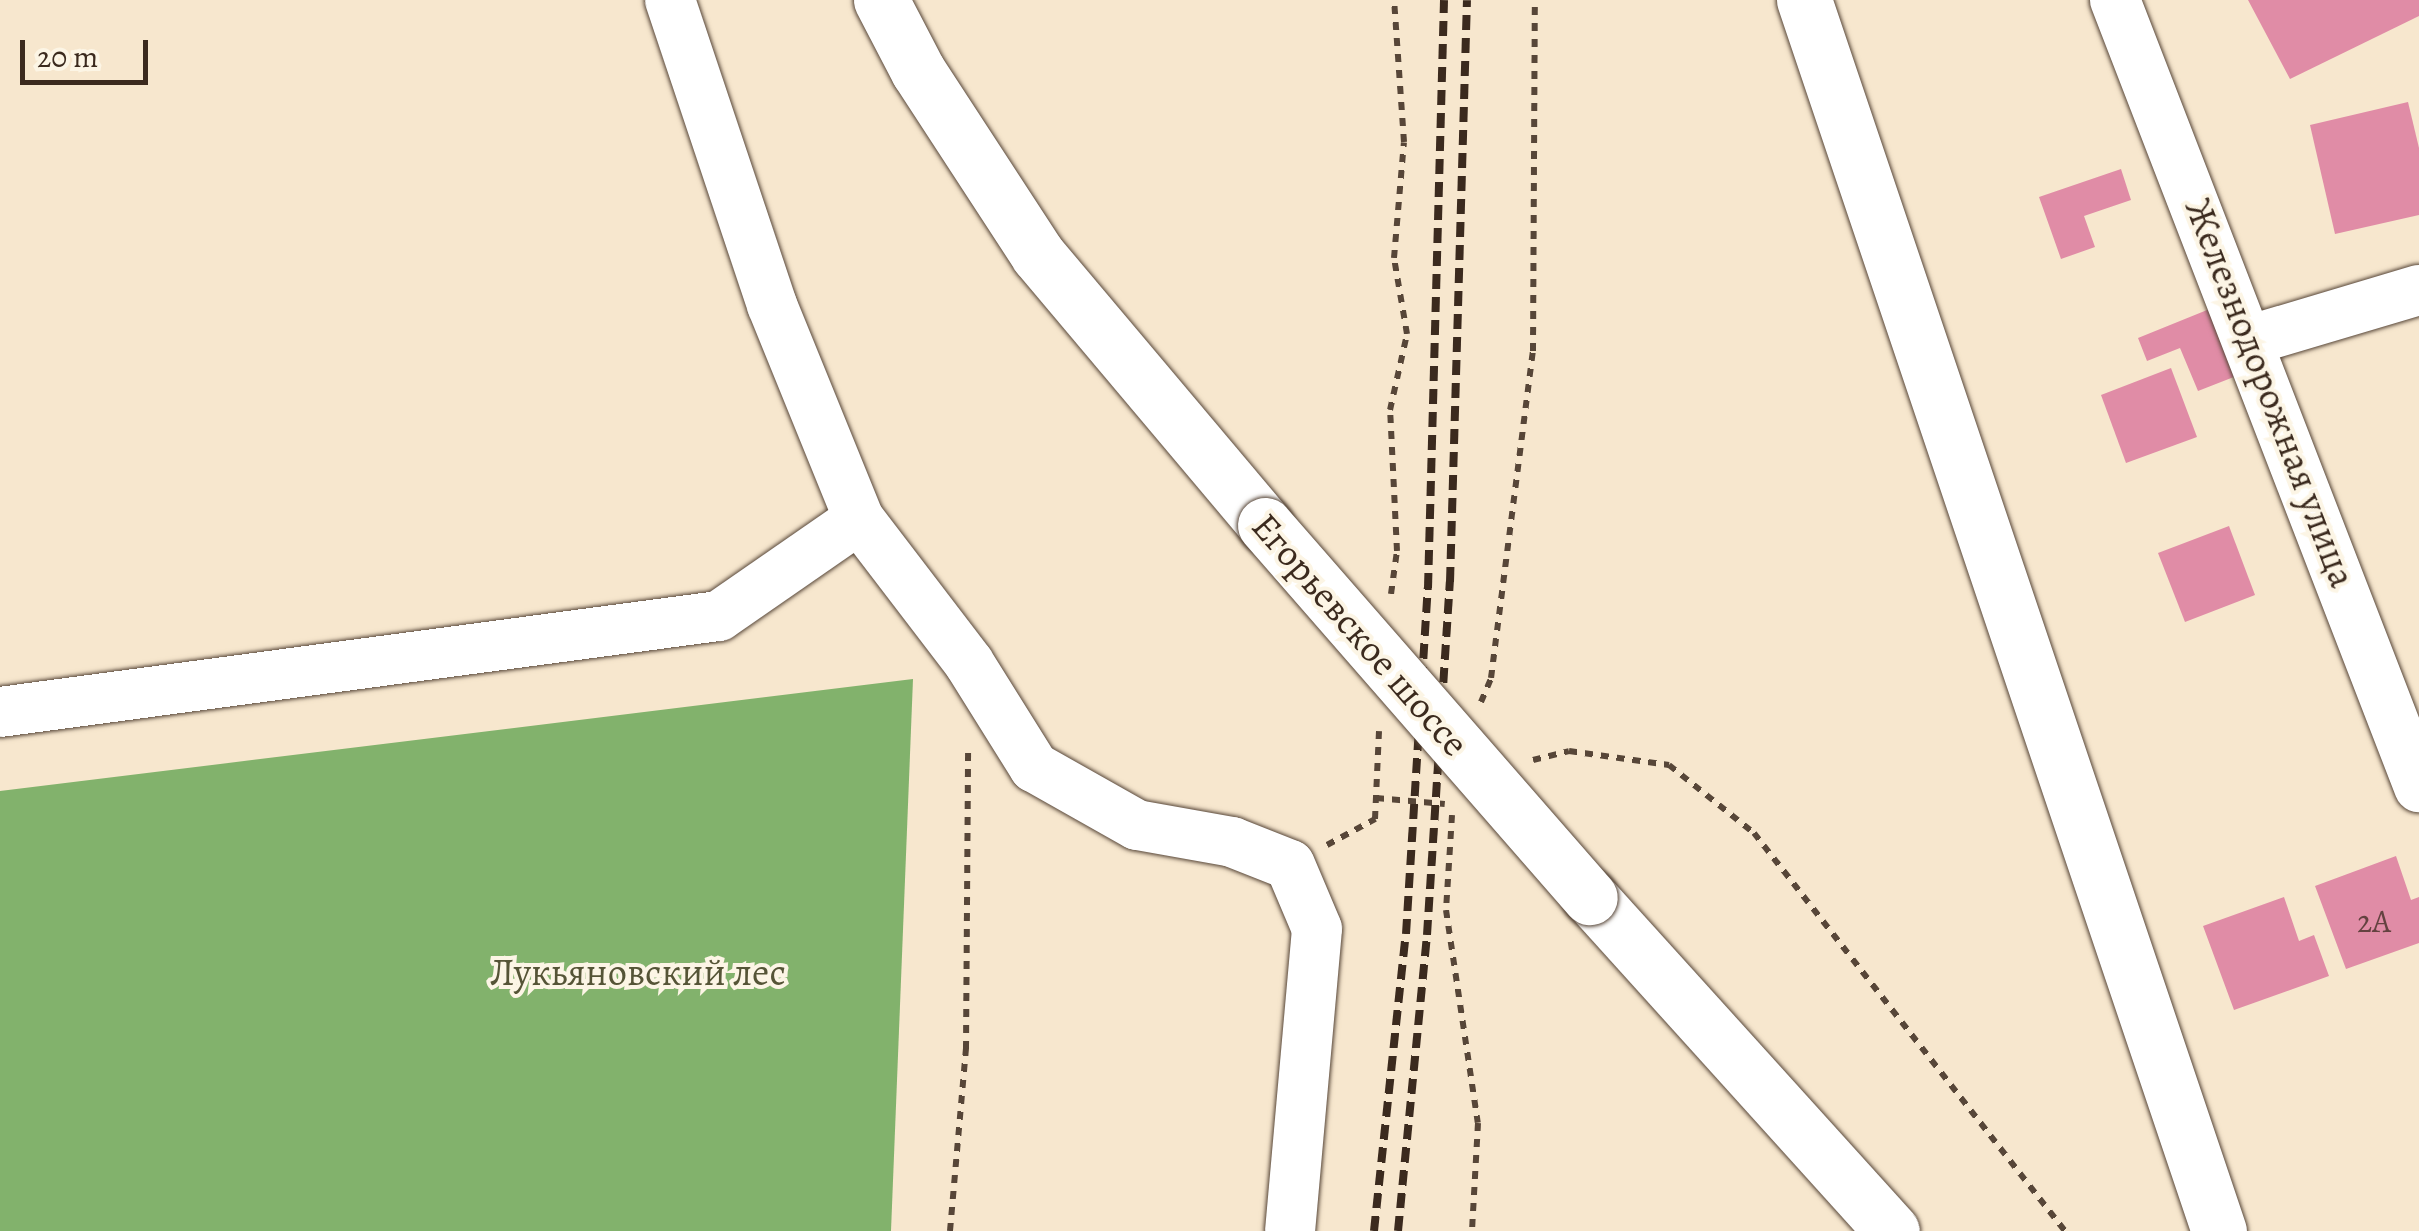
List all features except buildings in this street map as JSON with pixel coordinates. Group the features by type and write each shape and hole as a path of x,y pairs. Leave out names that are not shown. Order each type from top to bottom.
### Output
{"main road":[{"name":"Егорьевское шоссе","path":"881,0 927,86 1038,255 1264,525 1590,897 1892,1231"},
{"path":"1804,0 2219,1231"}],"street":[{"path":"670,0 772,305 859,519 968,663 1034,767 1138,824 1232,842 1290,865 1318,929 1290,1231"},
{"name":"Железнодорожная улица","path":"2115,0 2251,340 2419,787"},
{"path":"2251,340 2419,290"},
{"path":"0,712 719,616 859,519"}],"path":[{"path":"1390,602 1397,551 1390,410 1407,334 1394,258 1404,142 1394,0"},
{"path":"1477,713 1491,678 1533,352 1535,0"},
{"path":"1290,865 1375,819 1379,724"},
{"path":"950,1231 966,1049 968,740"},
{"path":"1512,765 1569,751 1669,764 1754,833 2065,1231"},
{"path":"1454,786 1446,910 1478,1123 1472,1231"},
{"path":"1376,798 1453,805"}],"green space":[{"name":"Лукьяновский лес","path":"913,679 891,1231 0,1231 0,791"}],"railway":[{"path":"1374,1231 1406,934 1428,588 1444,0"},
{"path":"1398,1231 1427,935 1450,582 1467,0"}]}
